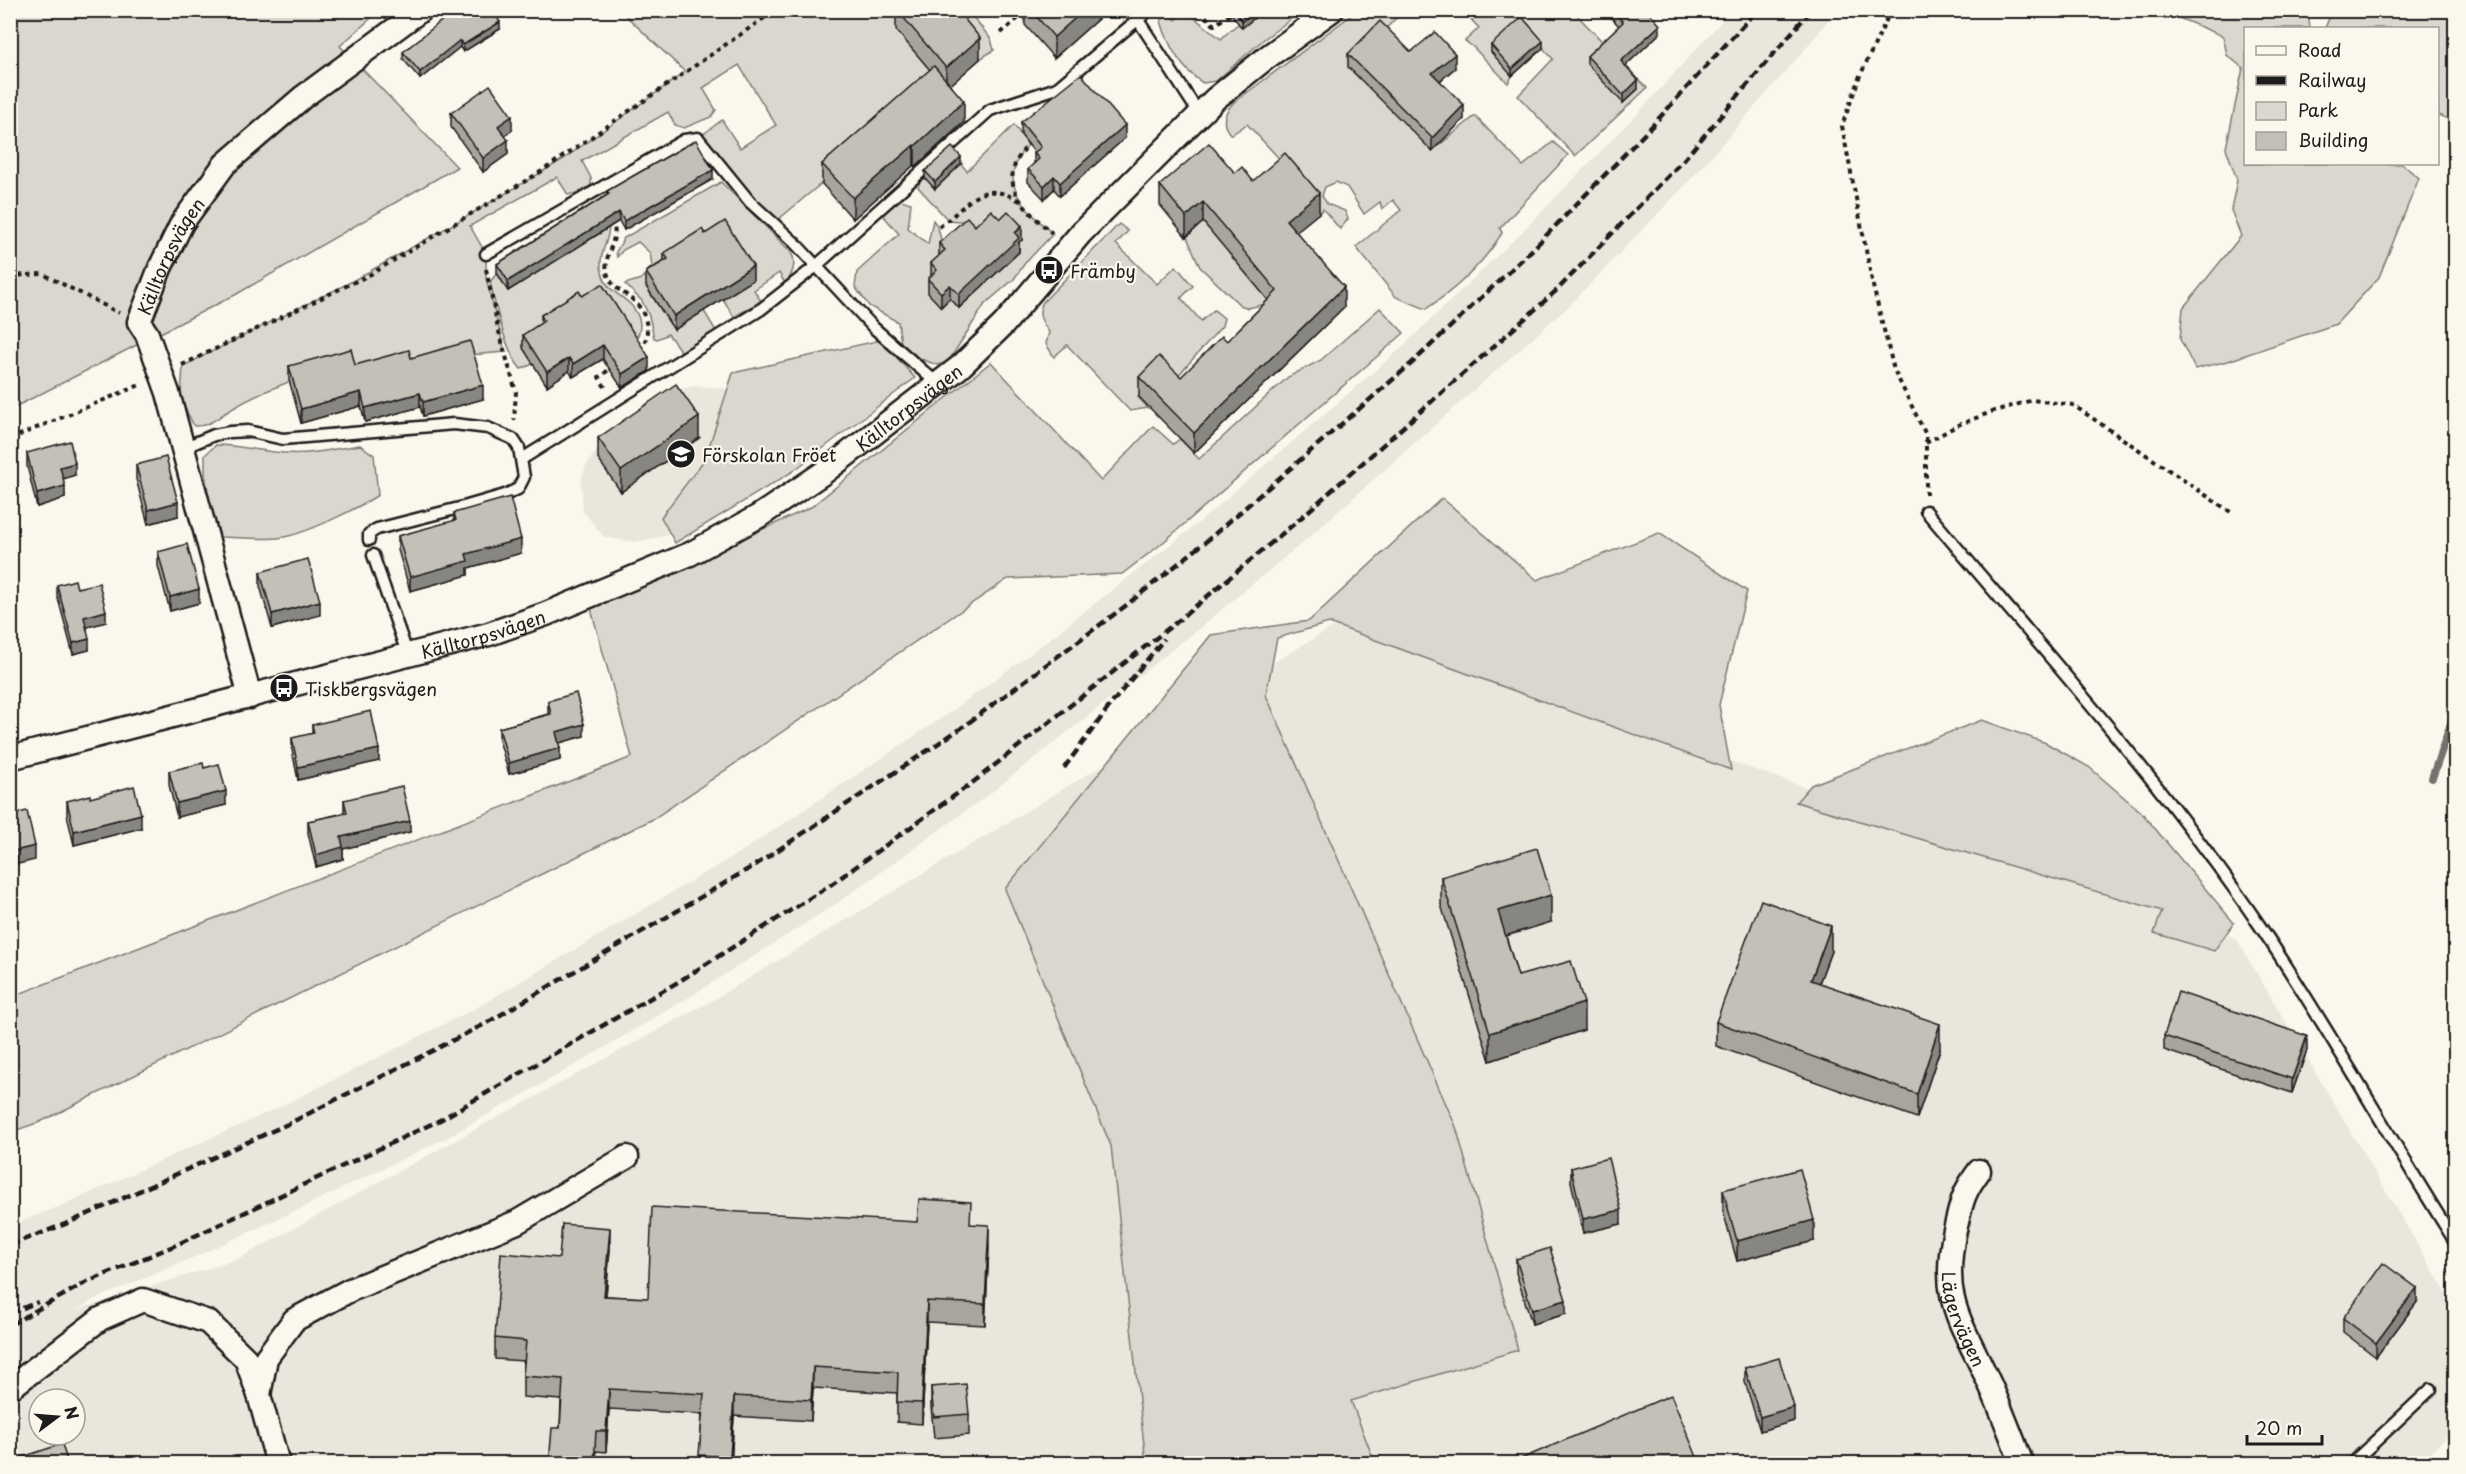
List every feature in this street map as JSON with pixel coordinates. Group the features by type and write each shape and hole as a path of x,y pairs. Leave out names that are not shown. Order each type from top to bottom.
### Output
{"street":[{"name":"Källtorpsvägen","path":"250,697 162,376 147,334 139,322 160,268 182,223 225,164 303,98 422,10"},
{"name":"Källtorpsvägen","path":"10,758 489,634 546,614 690,554 721,538 759,516 823,473 938,384 1004,324 1068,248 1215,99 1332,10"},
{"path":"260,1395 267,1358 294,1320 350,1290 517,1222 627,1158"},
{"name":"Lägervägen","path":"1979,1171 1964,1191 1949,1257 1949,1284 1953,1304 1965,1335 1987,1377 2022,1464"},
{"path":"10,1388 100,1319 143,1300 208,1322 246,1359 260,1395 278,1464"}],"lane":[{"path":"522,459 760,310 815,267 990,110 1057,88 1149,10"},
{"path":"1138,20 1200,115"},
{"path":"486,254 684,140 698,138 750,202 794,242 874,328 938,384"},
{"path":"183,448 214,435 230,432 248,431 283,439 454,424 488,428 513,439 522,459 524,477 518,489 477,503 377,529 369,534 369,540"},
{"path":"1926,511 2129,753 2195,837 2262,930 2379,1114 2456,1244"},
{"path":"373,555 408,656"},
{"path":"2351,1464 2431,1389"}],"path":[{"path":"10,439 162,376 371,274 542,171 776,10"},
{"path":"1000,33 1028,10"},
{"path":"1199,10 1214,25 1231,14"},
{"path":"1891,10 1859,78 1842,126 1873,286 1894,370 1926,435 1926,511"},
{"path":"1020,202 1013,170 1016,158 1034,140"},
{"path":"593,192 607,211 616,230 607,257 608,276 616,290 637,304 648,328 646,343 632,356"},
{"path":"939,227 975,195 983,192 1003,193 1020,202 1068,248"},
{"path":"486,254 486,278 516,392 513,439"},
{"path":"10,276 43,274 139,322"},
{"path":"615,402 599,377 618,364"},
{"path":"1926,442 1958,425 1994,411 2033,400 2073,405 2232,513"}],"shaded area":[{"path":"1731,11 1835,11 1808,46 1693,177 1571,304 1308,538 1191,635 984,798 839,902 688,998 448,1137 291,1213 93,1300 76,1310 238,1259 711,1001 1338,624 2236,938 2455,1308 2455,1428 2421,1463 11,1464 11,1225 61,1206 282,1106 476,1008 747,848 949,713 1030,654 1197,524 1400,349 1521,233 1638,113"},
{"name":"Förskolan Fröet","path":"695,386 723,388 740,398 714,508 664,536 635,542 604,537 583,511 581,482 586,465 616,425 680,389"}],"green space":[{"path":"11,11 379,11 340,46 457,167 235,295 11,409"},
{"path":"621,11 918,11 941,83 773,224 698,138 722,120 740,148 776,125 739,65 703,88 716,110 711,117 684,128 675,125 668,112 582,161 591,178 591,185 581,192 568,195 557,177 470,226 486,254 486,278 505,352 470,355 355,379 350,363 274,388 209,423 194,426 183,404 181,394 183,366 347,284 464,218 562,160 685,72"},
{"path":"939,11 968,11 991,39 994,50 980,59"},
{"path":"1186,11 1221,39 1249,17 1267,12 1302,11 1264,39 1216,81 1203,83 1188,71 1176,56 1161,21 1169,12 1176,20"},
{"path":"1357,11 1400,11 1380,35 1432,151 1475,116 1523,166 1553,142 1568,155 1500,228 1502,233 1478,265 1448,293 1426,309 1396,297 1356,247 1401,210 1393,200 1382,209 1380,202 1364,214 1347,187 1336,182 1325,187 1322,196 1327,204 1345,211 1348,219 1340,229 1323,209 1319,213 1287,167 1247,124 1231,135 1224,123 1227,111 1233,103"},
{"path":"1463,11 1573,11 1647,88 1575,156 1518,96 1553,59 1522,25 1512,76 1508,83 1465,41 1479,28"},
{"path":"2162,11 2308,11 2310,27 2244,27 2244,165 2403,165 2419,178 2379,277 2336,324 2228,361 2195,369 2180,339 2183,308 2241,236 2231,210 2237,180 2226,148 2243,68 2227,55 2223,36"},
{"path":"2332,11 2455,11 2455,122 2439,115 2439,27 2325,27"},
{"path":"1014,125 1028,145 1018,158 1013,171 1013,183 1023,204 1053,234 1025,263 1014,279 985,304 948,362 937,365 913,356 901,343 898,322 869,306 855,287 857,272 899,234 882,214 901,200 911,203 908,228 928,244 933,220 938,228 942,249 940,307 950,299 959,308 1019,252 971,222 948,220 918,187 920,181 926,178 935,188 961,164 967,171"},
{"path":"721,182 790,251 794,259 793,268 786,285 779,273 754,290 761,301 734,317 723,299 646,287 670,324 704,311 716,331 682,353 668,334 654,338 649,316 642,301 625,284 641,279 652,266 650,253 638,242 623,250 617,257 616,252 624,238"},
{"path":"609,222 601,259 602,272 611,289 632,306 638,316 640,325 635,341 606,365 602,359 533,364 521,369 506,341 490,282 497,273 507,290"},
{"path":"1203,222 1271,303 1248,308 1240,305 1200,267 1187,237"},
{"path":"1119,224 1128,231 1116,244 1157,284 1176,266 1193,286 1181,298 1201,321 1214,310 1224,318 1222,326 1169,386 1159,376 1138,397 1148,408 1130,411 1067,345 1054,357 1046,344 1049,332 1040,314 1043,302"},
{"path":"1380,308 1404,333 1160,545 1122,574 1008,579 653,819 40,1122 11,1132 11,997 632,757 591,609 811,507 991,362 1101,481 1153,426 1173,444 1180,439 1199,459 1288,377 1321,360"},
{"path":"881,340 915,378 792,472 675,543 661,517 705,459 733,373"},
{"path":"216,445 304,453 360,445 374,455 378,495 332,519 284,537 268,539 218,537 214,528 205,474 205,455"},
{"path":"1442,498 1537,580 1659,533 1747,591 1719,705 1731,770 1329,623 1277,638 1266,695 1456,1127 1518,1350 1351,1401 1375,1463 1146,1463 1111,1146 1005,889 1211,635 1309,621"},
{"path":"1982,720 2046,743 2089,767 2142,813 2234,923 2214,951 2154,933 2162,911 1796,802 1811,785"}],"building":[{"path":"448,10 492,10 500,22 463,45 460,40 420,72 403,52 445,18 443,14"},
{"path":"897,10 957,10 980,38 946,68"},
{"path":"1031,10 1084,10 1054,37"},
{"path":"1234,10 1256,10 1242,21"},
{"path":"1612,10 1647,10 1660,25 1621,61 1638,80 1623,95 1587,56 1623,22"},
{"path":"1522,17 1543,41 1512,69 1491,45"},
{"path":"1380,21 1411,52 1435,32 1455,54 1432,73 1464,105 1432,138 1348,54"},
{"path":"934,66 964,101 853,198 822,164"},
{"path":"1081,74 1125,125 1060,183 1054,176 1044,186 1028,169 1039,159 1034,153 1041,147 1021,122"},
{"path":"490,85 512,116 498,126 508,140 483,158 451,113"},
{"path":"696,140 713,170 624,221 619,212 508,281 497,264 609,194 607,191"},
{"path":"1209,143 1235,173 1242,167 1253,181 1285,153 1319,193 1286,220 1344,287 1194,433 1139,377 1159,356 1181,377 1222,336 1227,341 1277,291 1203,202 1186,217 1160,185"},
{"path":"952,147 961,157 935,182 925,171"},
{"path":"991,210 1000,219 1008,211 1022,226 1015,233 1019,238 959,294 950,285 941,293 928,279 937,270 931,263 945,250 939,243 967,217 975,226"},
{"path":"725,221 753,266 674,316 646,272 668,259 664,253 702,229 705,234"},
{"path":"602,284 649,357 622,374 603,345 573,364 569,358 547,372 523,335 544,321 541,315 579,291 582,296"},
{"path":"470,341 483,385 423,402 420,393 365,408 361,392 301,409 289,366 351,349 355,365 409,350 411,358"},
{"path":"676,384 699,417 621,471 598,438"},
{"path":"70,441 75,463 60,467 65,486 37,494 27,453"},
{"path":"166,457 178,502 148,510 136,465"},
{"path":"510,497 521,539 466,554 468,561 410,577 398,536 456,520 454,513"},
{"path":"187,544 199,589 170,597 158,552"},
{"path":"308,559 320,601 272,614 260,572"},
{"path":"75,580 77,588 99,583 106,611 84,617 89,639 73,643 57,585"},
{"path":"576,693 584,724 556,732 560,748 509,763 499,728 551,714 548,701"},
{"path":"371,711 379,749 298,767 292,738 314,733 312,725"},
{"path":"203,763 204,768 219,764 226,791 177,803 169,771"},
{"path":"134,786 141,814 74,831 67,801 90,795 90,798"},
{"path":"402,786 410,821 341,837 343,847 316,855 308,821 347,813 344,800"},
{"path":"27,811 35,846 10,852 10,815"},
{"path":"1537,848 1551,895 1498,911 1518,976 1571,961 1584,1003 1490,1033 1441,877"},
{"path":"1761,900 1831,926 1811,980 1940,1024 1917,1094 1716,1022"},
{"path":"2178,992 2307,1036 2292,1079 2164,1036"},
{"path":"1608,1158 1621,1210 1583,1219 1571,1168"},
{"path":"1800,1169 1814,1220 1737,1241 1723,1190"},
{"path":"919,1199 971,1202 970,1224 989,1225 985,1304 927,1301 922,1403 897,1402 898,1372 813,1367 811,1400 734,1396 730,1457 699,1455 704,1394 609,1389 606,1431 596,1431 594,1464 549,1464 552,1428 560,1428 563,1379 523,1376 526,1341 495,1338 501,1253 559,1258 562,1224 610,1228 604,1296 648,1298 652,1207 917,1222"},
{"path":"1550,1248 1566,1300 1532,1310 1516,1259"},
{"path":"2383,1263 2417,1288 2376,1343 2343,1318"},
{"path":"1779,1358 1794,1407 1760,1417 1745,1368"},
{"path":"966,1384 969,1414 934,1417 931,1387"},
{"path":"1671,1395 1700,1464 1509,1464"},
{"path":"53,1447 63,1447 68,1464 10,1464 10,1461"}],"waterway":[{"path":"2432,778 2456,709"}],"railway":[{"path":"10,1245 68,1223 290,1123 485,1024 757,864 960,729 1124,607 1209,539 1412,363 1535,247 1652,126 1757,10"},
{"path":"10,1325 85,1283 176,1245 440,1120 678,982 829,886 972,783 1179,620 1295,523 1557,290 1680,164 1811,10"},
{"path":"1064,768 1112,703 1164,639"},
{"path":"10,1313 38,1302"}],"place":[{"name":"Främby","path":"1049,270"},
{"name":"Förskolan Fröet","path":"681,454"},
{"name":"Tiskbergsvägen","path":"284,688"}]}
